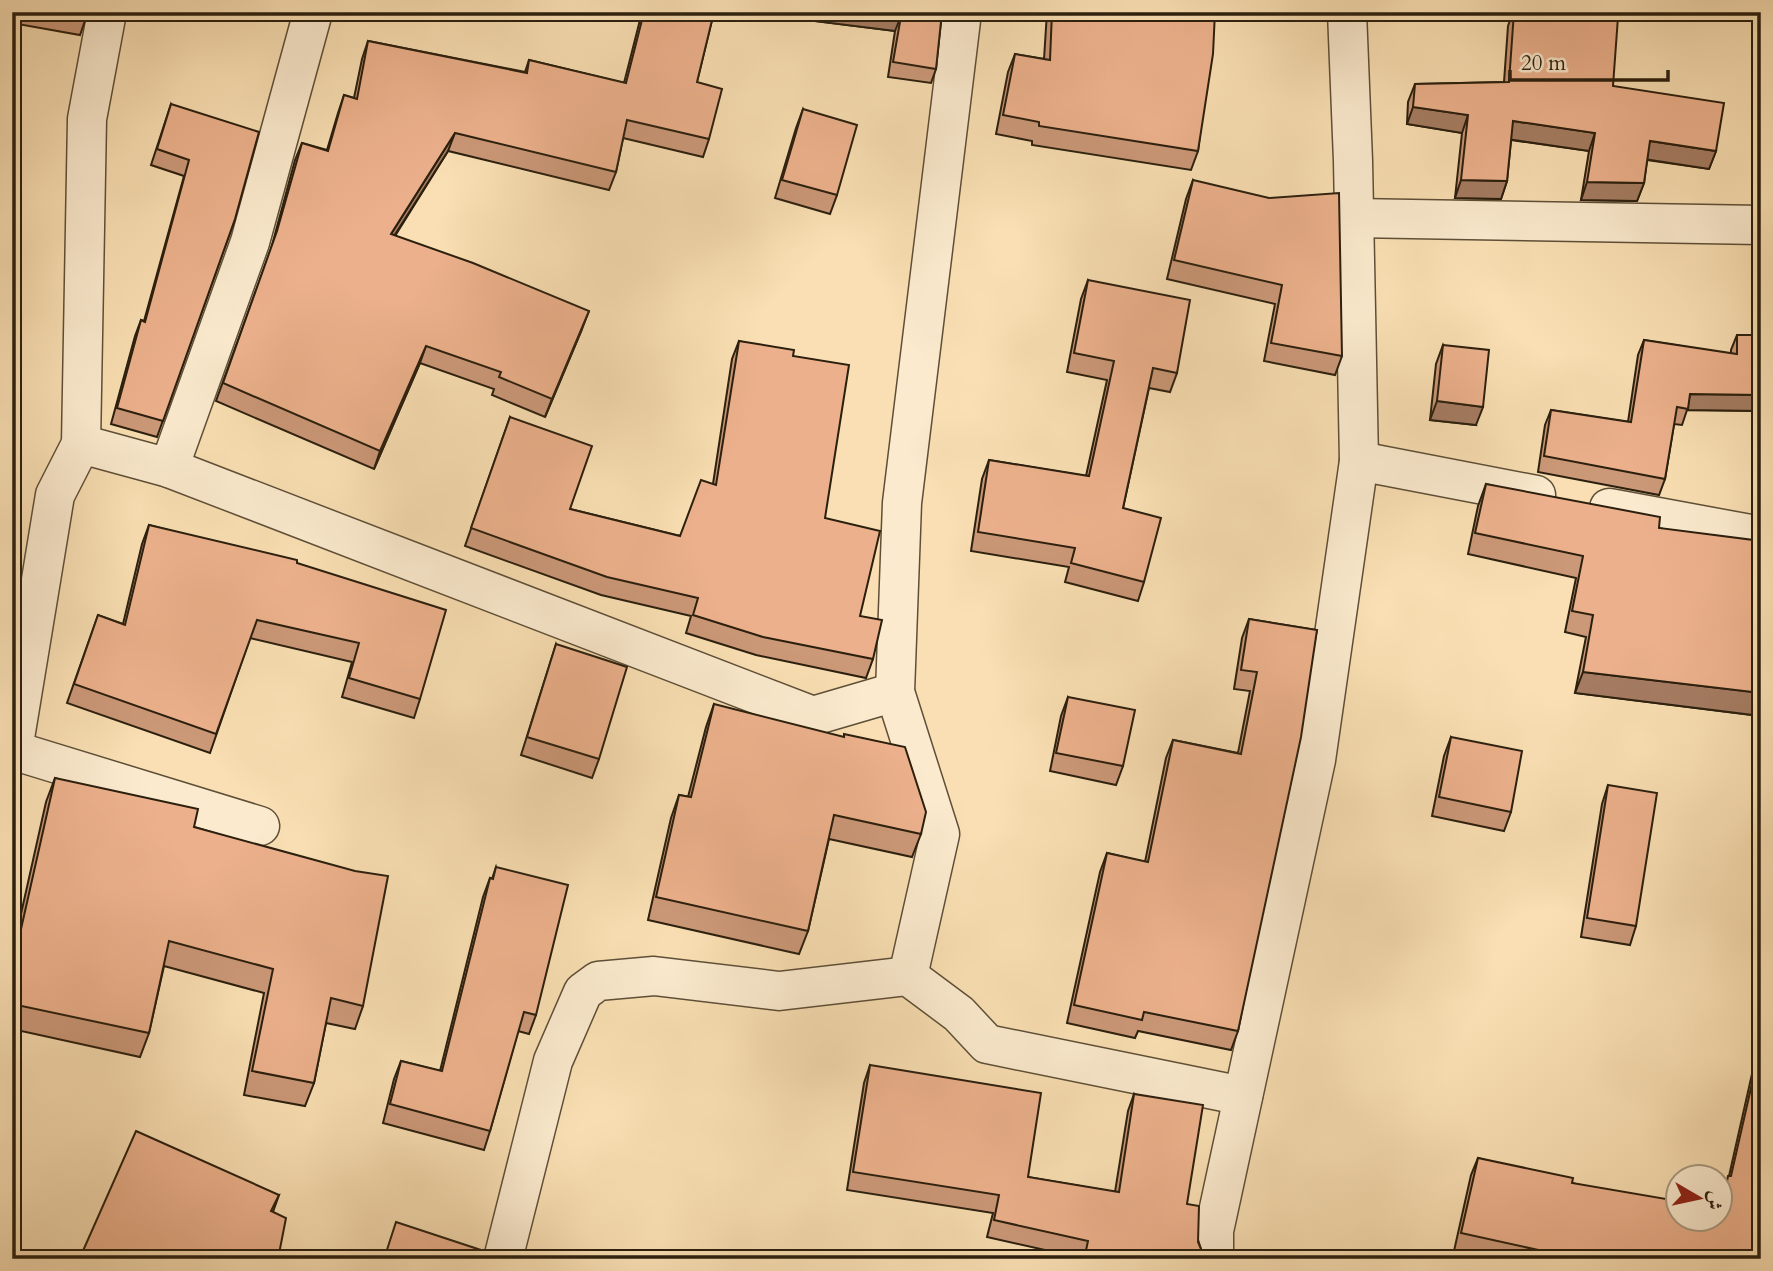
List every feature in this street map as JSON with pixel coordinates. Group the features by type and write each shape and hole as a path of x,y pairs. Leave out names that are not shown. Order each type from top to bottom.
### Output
{"street":[{"path":"107,12 87,119 81,444 55,495 12,750 260,826"},
{"path":"169,468 250,242 313,12"},
{"path":"908,976 940,834 895,692 902,503 962,12"},
{"path":"1214,1259 1214,1231 1316,760 1359,461 1347,12"},
{"path":"1354,218 1761,225"},
{"path":"81,444 169,468 813,716 895,692"},
{"path":"1359,461 1761,536"},
{"path":"503,1259 553,1061 583,992 598,981 654,976 779,991 908,976 959,1014 987,1044 1243,1096"}],"building":[{"path":"65,12 88,12 87,16"},
{"path":"644,12 714,12 697,82 722,89 709,139 627,120 616,172 455,133 391,234 473,263 589,311 552,399 499,377 501,372 426,346 380,451 223,383 277,231 302,143 328,151 344,95 357,99 368,41 527,73 529,60 626,83"},
{"path":"867,12 942,12 936,69 893,62 901,16"},
{"path":"1052,12 1215,12 1213,54 1198,151 1039,126 1039,122 1003,115 1015,54 1050,60"},
{"path":"1514,12 1566,12 1618,17 1613,86 1724,103 1716,151 1650,141 1644,183 1587,182 1595,133 1513,121 1507,181 1461,180 1468,115 1413,107 1415,84 1509,82"},
{"path":"171,104 259,132 235,219 163,421 117,408 141,320 145,322 189,160 157,149"},
{"path":"803,109 857,125 837,195 782,180"},
{"path":"1193,180 1269,198 1339,193 1342,356 1271,343 1282,285 1174,260"},
{"path":"1088,280 1190,300 1177,373 1153,368 1123,508 1161,518 1144,582 1071,563 1075,548 978,532 989,460 1089,476 1114,361 1074,353"},
{"path":"1737,335 1761,335 1761,395 1690,394 1688,409 1677,407 1665,479 1544,456 1551,410 1631,422 1644,340 1737,354"},
{"path":"739,341 794,350 793,356 849,365 825,518 880,531 860,616 882,620 873,659 763,637 693,615 698,598 607,577 471,528 510,417 592,446 570,509 680,536 701,480 716,485"},
{"path":"1443,345 1489,350 1483,407 1437,401"},
{"path":"1486,484 1660,517 1659,528 1761,541 1761,693 1583,672 1593,615 1572,611 1583,556 1475,533"},
{"path":"149,525 297,560 297,563 446,610 420,699 349,678 359,643 257,620 216,734 74,684 98,615 125,625"},
{"path":"1249,619 1317,630 1301,737 1238,1031 1144,1012 1142,1020 1074,1005 1107,853 1148,862 1173,740 1241,754 1257,672 1241,670"},
{"path":"556,644 627,667 599,759 527,737"},
{"path":"1068,697 1135,710 1123,766 1056,753"},
{"path":"714,704 844,737 844,734 905,747 926,812 921,834 834,815 808,931 656,897 679,795 691,797"},
{"path":"1451,737 1522,751 1511,812 1439,797"},
{"path":"55,778 198,809 194,827 355,871 388,876 363,1006 331,998 314,1083 252,1071 273,969 169,941 149,1033 12,1004 12,969"},
{"path":"1608,785 1657,793 1636,926 1587,918"},
{"path":"496,867 568,885 536,1015 524,1012 490,1131 390,1104 401,1061 442,1071 490,878 493,879"},
{"path":"1761,1044 1761,1259 1579,1259 1461,1233 1478,1158 1573,1178 1572,1183 1664,1199 1664,1232 1734,1232 1734,1163"},
{"path":"870,1065 1041,1093 1028,1177 1119,1192 1134,1094 1203,1105 1187,1204 1199,1206 1198,1242 1204,1259 1104,1259 1085,1255 1088,1241 994,1220 999,1195 853,1172"},
{"path":"136,1131 279,1195 271,1211 286,1218 278,1259 95,1259 82,1253"},
{"path":"396,1222 493,1254 500,1259 384,1259"},
{"path":"352,1252 366,1259 350,1259"}]}
